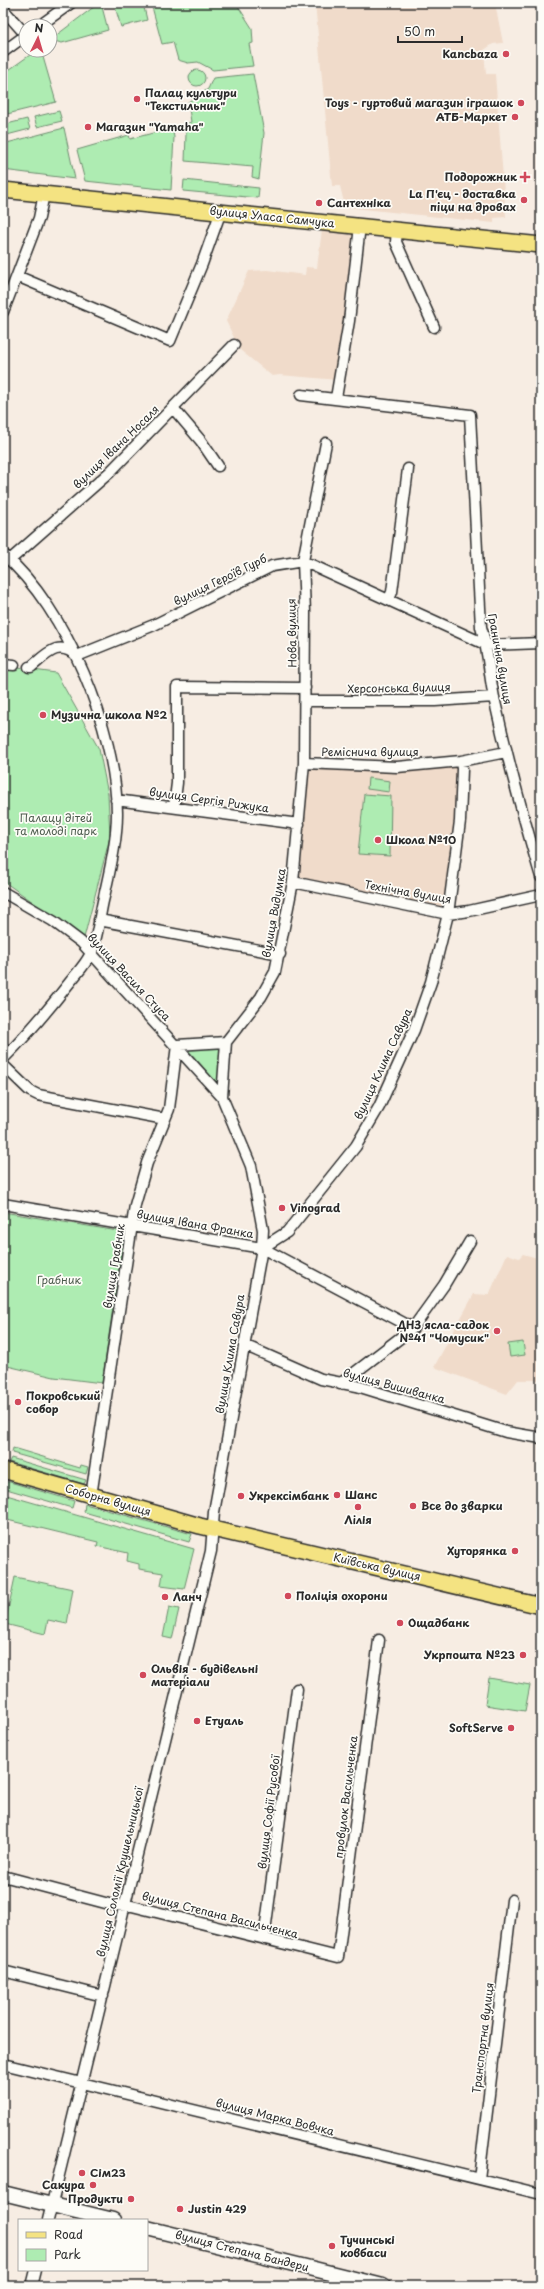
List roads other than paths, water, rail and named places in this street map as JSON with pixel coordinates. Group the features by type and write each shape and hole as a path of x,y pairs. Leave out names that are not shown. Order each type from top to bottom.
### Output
{"main road":[{"name":"вулиця Уласа Самчука","path":"3,190 541,245"},
{"name":"Соборна вулиця","path":"3,1470 91,1496 213,1529"},
{"name":"Київська вулиця","path":"213,1529 541,1606"},
{"path":"3,2193 109,2219"},
{"name":"вулиця Степана Бандери","path":"148,2228 383,2286"}],"street":[{"path":"50,18 70,3"},
{"path":"3,8 18,26"},
{"path":"3,52 18,41"},
{"path":"3,312 39,218 44,194"},
{"path":"17,276 170,341 202,264 221,212"},
{"path":"300,395 336,398 349,321 360,226"},
{"path":"397,230 396,242 434,327"},
{"name":"вулиця Івана Носаля","path":"6,557 110,472 234,345"},
{"name":"Гранична вулиця","path":"336,398 470,415 481,627 486,645 494,697 506,752 541,877"},
{"path":"173,408 201,441 218,466"},
{"name":"Нова вулиця","path":"300,824 304,763 305,701 302,561 326,443"},
{"path":"389,599 408,469"},
{"path":"3,1059 46,1014 91,954 116,842 116,800 107,743 98,710 77,656 56,619 6,557"},
{"path":"302,561 389,599 486,645 541,643"},
{"name":"вулиця Героїв Гурб","path":"77,656 154,625 272,566 302,561"},
{"path":"29,667 51,651 61,648 68,648 77,656"},
{"path":"3,664 14,666"},
{"path":"174,807 177,783 177,687 305,688"},
{"name":"Херсонська вулиця","path":"305,701 435,701 494,697"},
{"name":"Реміснича вулиця","path":"304,763 397,766 461,761 506,752"},
{"name":"вулиця Клима Савура","path":"213,1529 214,1512 262,1248 287,1232 356,1146 372,1119 414,1030 431,982 448,914 460,821 461,761"},
{"name":"вулиця Сергія Рижука","path":"116,800 300,824"},
{"name":"вулиця Видумка","path":"226,1042 261,996 275,972 280,954 293,882 300,824"},
{"name":"Технічна вулиця","path":"293,882 448,914 469,911 541,895"},
{"name":"вулиця Василя Стуса","path":"3,892 53,921 81,942 177,1045 222,1097"},
{"path":"99,920 280,954"},
{"path":"177,1045 226,1042 222,1097 251,1166 263,1230 262,1248"},
{"name":"вулиця Грабник","path":"91,1496 132,1226 143,1175 165,1119 172,1093 177,1045"},
{"path":"3,1065 30,1091 38,1095 165,1119"},
{"name":"вулиця Івана Франка","path":"3,1204 262,1248 413,1328"},
{"path":"340,1384 413,1328 444,1285 470,1241"},
{"name":"вулиця Вишиванка","path":"244,1345 321,1379 340,1384 357,1386 506,1432 541,1438"},
{"name":"вулиця Соломії Крушельницької","path":"48,2219 210,1551 213,1529"},
{"name":"провулок Васильченка","path":"338,1958 379,1640"},
{"name":"вулиця Софії Русової","path":"264,1939 297,1688"},
{"name":"вулиця Степана Васильченка","path":"3,1876 113,1905 132,1906 338,1958"},
{"name":"Транспортна вулиця","path":"479,2179 512,1900"},
{"path":"3,1972 103,1996"},
{"name":"вулиця Марка Вовчка","path":"3,2064 541,2194"},
{"path":"32,2286 36,2271"}],"place":[{"name":"Kancbaza","path":"506,54"},
{"name":"Палац культури \"Текстильник\"","path":"137,99"},
{"name":"Toys - гуртовий магазин іграшок","path":"521,103"},
{"name":"АТБ-Маркет","path":"515,117"},
{"name":"Магазин \"Yamaha\"","path":"88,127"},
{"name":"Подорожник","path":"525,177"},
{"name":"La П'єц - доставка піци на дровах","path":"524,200"},
{"name":"Сантехніка","path":"319,203"},
{"name":"Музична школа №2","path":"43,715"},
{"name":"Школа №10","path":"378,840"},
{"name":"Vinograd","path":"282,1208"},
{"name":"ДНЗ ясла-садок №41 \"Чомусик\"","path":"497,1331"},
{"name":"Покровський собор","path":"18,1402"},
{"name":"Шанс","path":"337,1495"},
{"name":"Укрексімбанк","path":"241,1496"},
{"name":"Все до зварки","path":"413,1506"},
{"name":"Лілія","path":"358,1507"},
{"name":"Хуторянка","path":"515,1551"},
{"name":"Поліцiя охорони","path":"288,1596"},
{"name":"Ланч","path":"165,1597"},
{"name":"Ощадбанк","path":"400,1623"},
{"name":"Укрпошта №23","path":"523,1655"},
{"name":"Ольвія - будівельні матеріали","path":"143,1675"},
{"name":"Етуаль","path":"197,1721"},
{"name":"SoftServe","path":"511,1728"},
{"name":"Сім23","path":"82,2173"},
{"name":"Сакура","path":"93,2185"},
{"name":"Продукти","path":"131,2199"},
{"name":"Justin 429","path":"180,2209"},
{"name":"Тучинські ковбаси","path":"332,2246"}],"park label":[{"name":"Палацу дітей та молоді парк","path":"56,824"},
{"name":"Грабник","path":"59,1280"}]}
